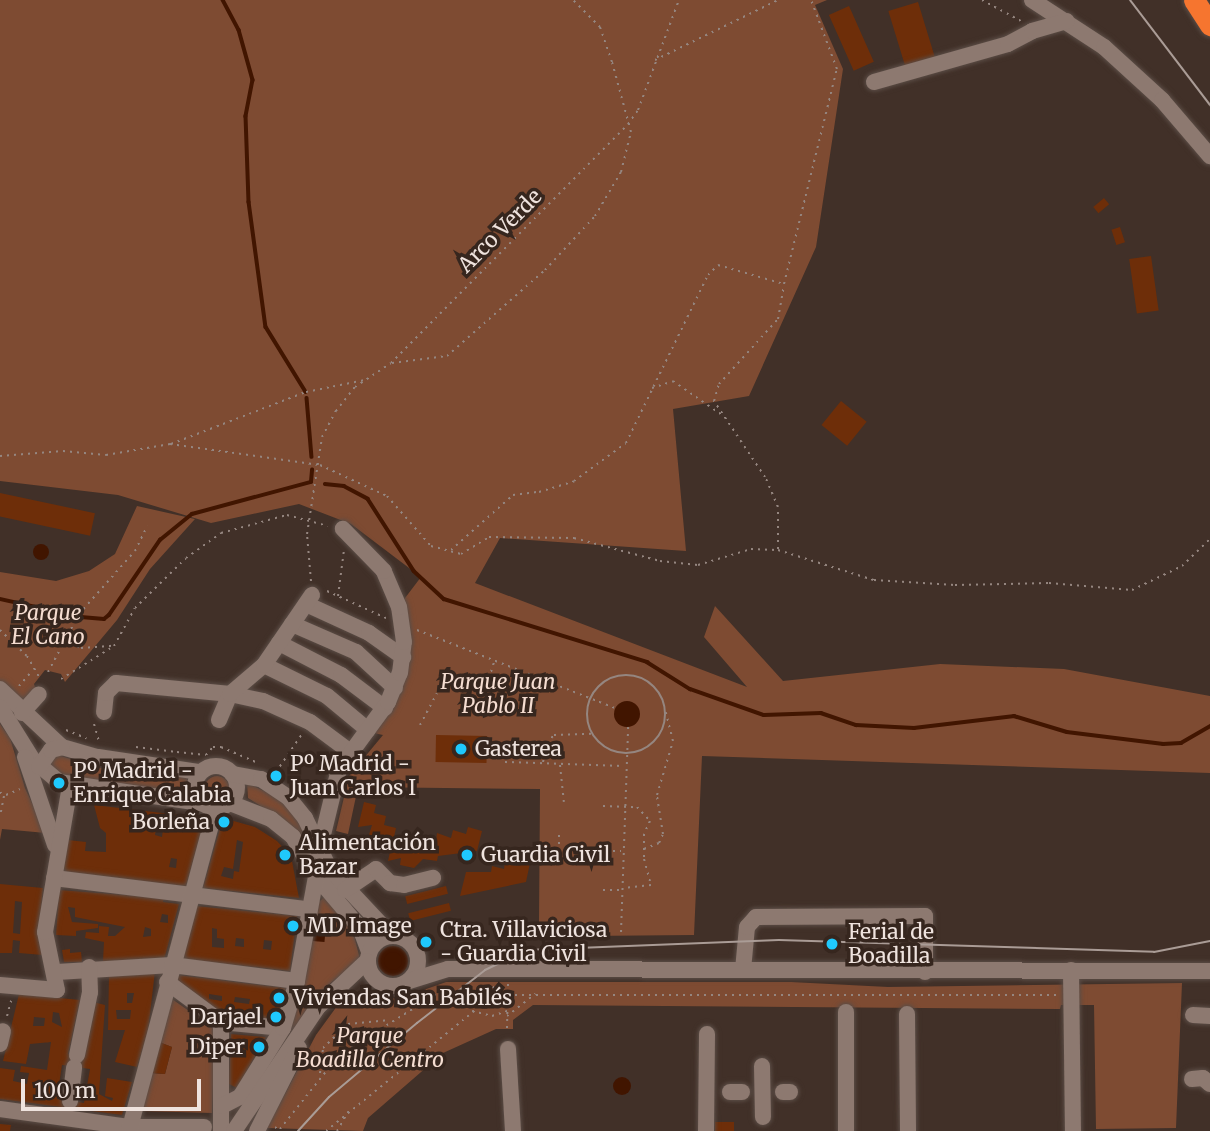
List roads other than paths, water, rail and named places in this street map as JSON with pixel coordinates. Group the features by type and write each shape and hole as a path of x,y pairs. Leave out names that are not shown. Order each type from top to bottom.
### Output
{"highway":[{"path":"1194,0 1210,25"}],"street":[{"path":"1024,0 1031,12 1032,31"},
{"path":"1032,0 1104,47 1162,100 1210,156"},
{"path":"874,82 1008,44 1032,31 1067,21"},
{"path":"319,851 332,787 349,751 385,708 395,688 403,657 403,626 384,571 345,531"},
{"path":"219,720 230,694 264,665 310,594 403,657"},
{"path":"292,624 356,652 395,688"},
{"path":"279,643 341,675 385,708"},
{"path":"264,665 327,696 368,730"},
{"path":"104,712 106,693 116,684 230,694 263,701 310,722 349,751"},
{"path":"0,689 33,696 62,747"},
{"path":"0,707 39,767 70,786 256,811 282,827 316,876 360,928 376,980"},
{"path":"20,738 57,858"},
{"path":"39,767 51,750 62,747 200,772 219,766 232,774 271,785 305,818 319,851 345,890 391,936 407,939 417,951 450,978"},
{"path":"200,772 194,787 215,805"},
{"path":"129,1129 215,805 237,789 232,774"},
{"path":"7,986 57,990 57,972 45,932 70,786"},
{"path":"305,818 318,816 329,807"},
{"path":"345,890 376,869 390,883 404,885 433,878"},
{"path":"222,1106 240,1097 283,1028 297,981 307,909 316,876"},
{"path":"54,878 307,909"},
{"path":"743,970 747,927 756,917 925,916 925,972"},
{"path":"345,990 368,956 391,936"},
{"path":"412,985 418,966 417,951"},
{"path":"57,972 89,967 172,965 297,981"},
{"path":"66,1109 90,992 89,967"},
{"path":"227,1129 318,1007 345,990 376,980 394,987 450,978 743,970 1210,971"},
{"path":"1071,970 1073,1131"},
{"path":"167,982 221,1022 283,1028"},
{"path":"249,1131 263,1123 318,1007"},
{"path":"846,1012 846,1131"},
{"path":"907,1014 908,1131"},
{"path":"1193,1016 1210,1016"},
{"path":"221,1022 222,1106 227,1129"},
{"path":"707,1034 750,1092 763,1117"},
{"path":"508,1049 513,1131"},
{"path":"706,1131 750,1092 762,1066"},
{"path":"1192,1079 1203,1078 1210,1084"},
{"path":"0,1109 66,1109 129,1129 204,1127"}],"waterway":[{"path":"223,0 239,30 253,80 246,116 249,202 266,327 306,392"},
{"path":"307,398 312,457"},
{"path":"81,617 104,619 109,615 160,540 192,514 311,482 312,470"},
{"path":"325,484 344,486 368,499 414,571 444,599 647,662 690,689 764,715 821,713 856,725 914,728 1014,716 1067,732 1163,744 1181,743 1210,726"},
{"path":"0,599 72,615"}],"tram line":[{"path":"1130,0 1210,105"},
{"path":"298,1131 329,1097 417,1023 485,970 527,950 779,940 1154,952 1210,941"}],"place":[{"name":"Gasterea","path":"461,749"},
{"name":"Pº Madrid - Juan Carlos I","path":"276,776"},
{"name":"Pº Madrid - Enrique Calabia","path":"59,783"},
{"name":"Borleña","path":"224,822"},
{"name":"Alimentación Bazar","path":"285,855"},
{"name":"Guardia Civil","path":"467,855"},
{"name":"MD Image","path":"293,926"},
{"name":"Ctra. Villaviciosa - Guardia Civil","path":"426,942"},
{"name":"Ferial de Boadilla","path":"832,944"},
{"name":"Viviendas San Babilés","path":"279,998"},
{"name":"Darjael","path":"276,1017"},
{"name":"Diper","path":"259,1047"}],"park label":[{"name":"Parque El Cano","path":"48,625"},
{"name":"Parque Juan Pablo II","path":"498,694"},
{"name":"Parque Boadilla Centro","path":"370,1048"}]}
